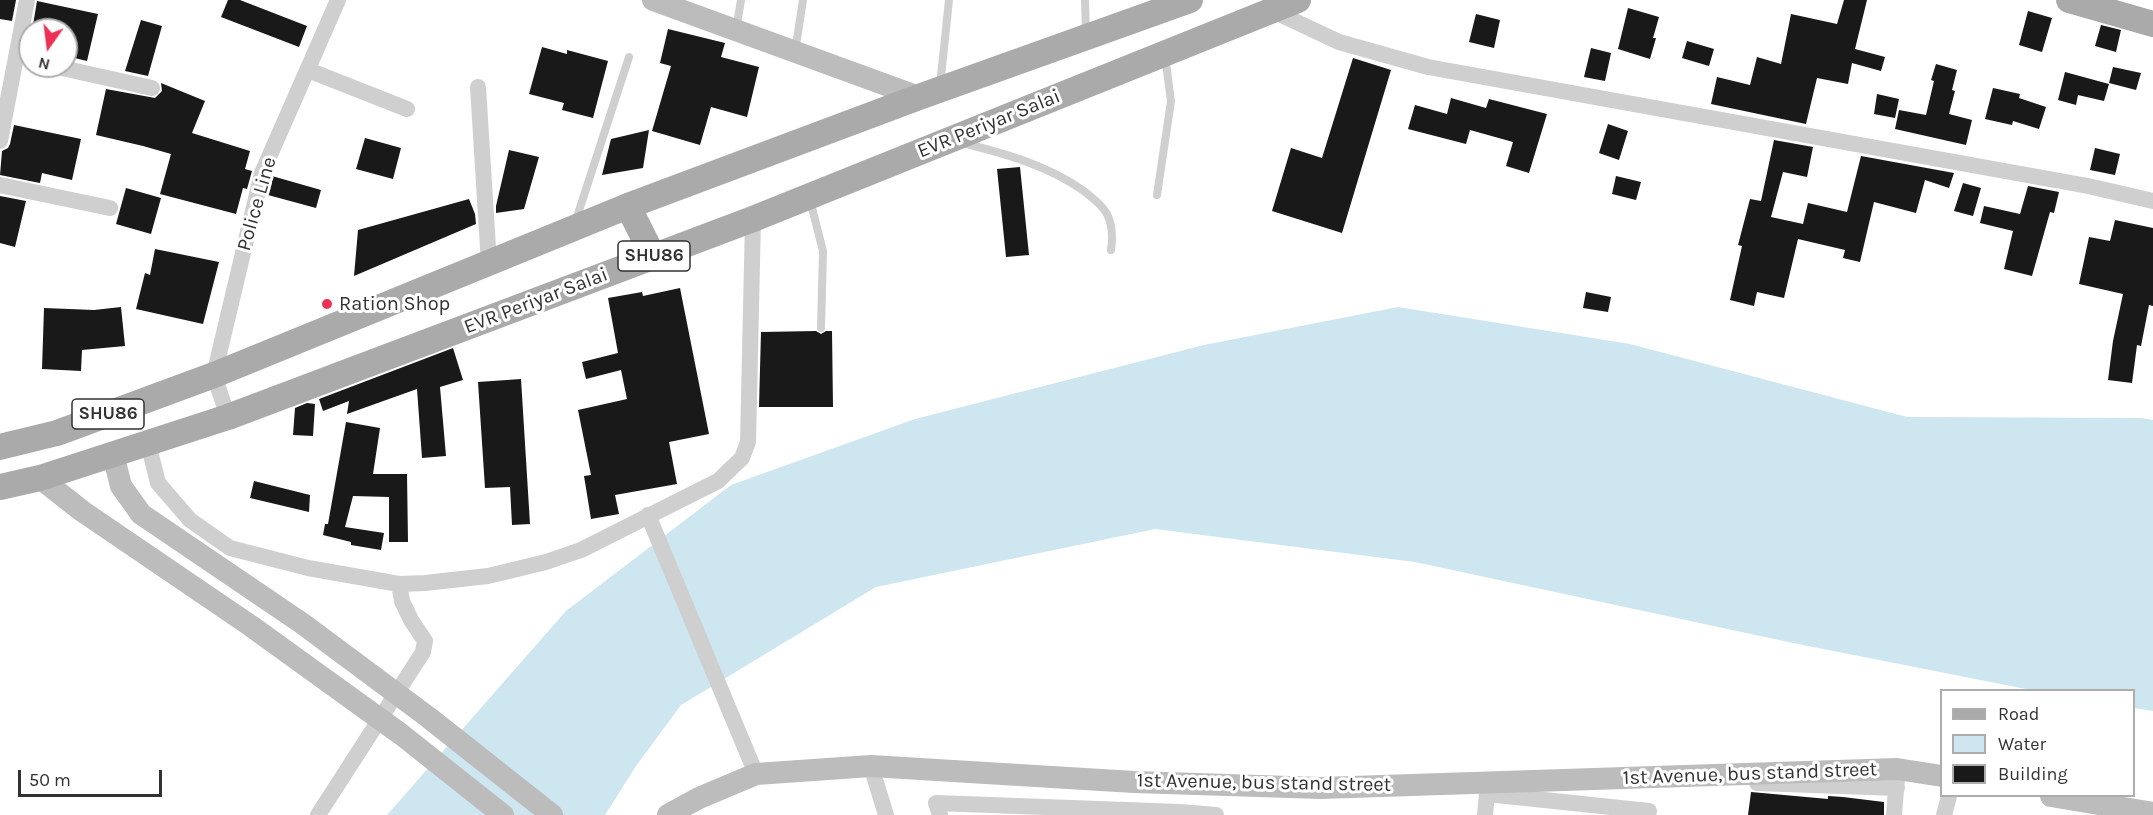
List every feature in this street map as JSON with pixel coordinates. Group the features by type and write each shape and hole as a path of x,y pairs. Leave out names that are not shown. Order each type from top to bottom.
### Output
{"main road":[{"name":"EVR Periyar Salai","path":"0,487 40,478 228,417 753,219 1298,0"},
{"path":"2069,0 2153,24"},
{"name":"SHU86","path":"0,447 57,433 214,375 628,206 1086,38 1175,3"},
{"path":"628,206 653,256"}],"street":[{"path":"26,18 27,0"},
{"name":"Police Line","path":"214,375 262,173 338,0"},
{"path":"653,0 795,52 929,94"},
{"path":"1273,10 1339,42 1428,67 2088,186 2153,201"},
{"path":"308,70 407,109"},
{"path":"78,72 152,88"},
{"path":"0,141 18,78"},
{"path":"478,87 489,264"},
{"path":"0,185 110,208"},
{"path":"148,442 158,483 190,520 230,548 308,568 399,584 425,584 488,576 546,562 581,550 718,481 742,458 748,442 753,219"},
{"path":"214,375 228,417"},
{"path":"113,454 121,486 141,514 303,624 428,717 552,815"},
{"path":"40,478 402,735 503,815"},
{"path":"648,515 756,774"},
{"path":"318,815 423,652 425,641 411,621 402,601 399,584"},
{"path":"871,766 886,815"},
{"name":"1st Avenue, bus stand street","path":"668,815 699,798 756,774 871,766 1134,782 1321,788 1488,788 1897,780 1940,776"},
{"path":"1744,783 1897,780 1894,815"},
{"path":"1485,815 1488,788 1649,812"},
{"path":"1944,815 1948,797"},
{"path":"2062,797 2153,813"},
{"path":"940,815 936,803 1216,815"}],"lane":[{"path":"736,31 741,0"},
{"path":"795,52 803,0"},
{"path":"929,94 949,0"},
{"path":"1085,0 1086,38"},
{"path":"1157,195 1171,101 1164,54"},
{"path":"573,229 629,57"},
{"path":"951,140 1021,158 1069,181 1101,206 1108,215 1113,237 1111,250"},
{"path":"809,196 823,251 821,328"}],"water":[{"path":"1398,307 1630,344 1907,417 2142,418 2153,420 2153,711 2135,708 2135,689 2026,689 1793,643 1415,562 1155,529 876,587 681,705 636,766 605,815 387,815 566,611 731,485 915,419 1204,345"}],"building":[{"path":"0,0 16,0 12,21 0,19"},
{"path":"228,0 240,0 307,26 299,47 221,17"},
{"path":"1844,0 1867,0 1855,49 1885,57 1881,71 1852,63 1848,84 1817,78 1806,124 1711,104 1717,77 1750,85 1757,57 1781,64 1791,14 1837,24"},
{"path":"37,1 98,14 87,61 78,59 78,18 34,18"},
{"path":"1628,8 1659,17 1650,59 1618,49"},
{"path":"2028,11 2052,18 2042,52 2019,45"},
{"path":"1476,14 1500,20 1494,48 1469,42"},
{"path":"141,20 162,26 148,76 125,71"},
{"path":"2101,25 2121,30 2116,52 2095,46"},
{"path":"668,29 725,43 721,57 759,67 747,117 711,107 700,145 652,131 671,66 660,63"},
{"path":"1687,41 1714,49 1709,66 1682,58"},
{"path":"542,47 567,54 567,50 608,61 593,118 562,110 564,103 529,94"},
{"path":"1591,48 1611,53 1605,81 1584,77"},
{"path":"1353,58 1391,70 1342,233 1272,211 1291,148 1322,158"},
{"path":"1936,64 1957,70 1949,114 1972,120 1966,145 1895,129 1899,110 1926,115 1934,81 1931,80"},
{"path":"2113,67 2141,73 2136,90 2109,83"},
{"path":"2065,72 2109,84 2104,101 2078,95 2076,105 2058,100"},
{"path":"161,83 205,101 192,133 250,151 245,169 252,171 247,189 243,188 236,214 160,194 171,154 96,135 106,89 155,98 162,91"},
{"path":"1993,88 2020,94 2019,98 2046,107 2039,129 2013,121 2012,125 1985,119"},
{"path":"1877,94 1899,99 1895,118 1874,114"},
{"path":"1451,98 1486,108 1489,99 1547,114 1529,173 1506,166 1513,142 1470,130 1466,144 1408,129 1415,105 1447,114"},
{"path":"1608,124 1628,131 1619,160 1599,153"},
{"path":"14,125 81,139 72,180 42,173 40,183 0,175 2,151 10,144"},
{"path":"649,130 643,168 602,175 611,139"},
{"path":"365,138 401,148 393,179 356,169"},
{"path":"1774,140 1813,147 1807,177 1783,172 1771,217 1803,224 1808,203 1847,212 1861,156 1954,173 1949,188 1925,180 1916,213 1874,202 1860,262 1843,258 1845,250 1798,239 1784,298 1757,292 1754,306 1730,300 1742,246 1738,245 1750,199 1761,201"},
{"path":"2095,148 2120,154 2115,175 2090,170"},
{"path":"509,150 539,157 524,209 496,213 496,206"},
{"path":"1020,167 1029,255 1006,257 997,169"},
{"path":"272,176 321,190 316,208 268,195"},
{"path":"1616,176 1641,182 1636,200 1612,194"},
{"path":"1963,183 1981,188 1973,216 1954,211"},
{"path":"2028,186 2059,192 2054,213 2050,212 2032,276 2004,269 2013,231 1980,223 1984,206 2020,214"},
{"path":"126,188 161,198 151,234 116,224"},
{"path":"0,196 26,201 15,247 0,243"},
{"path":"469,199 476,224 354,276 358,230"},
{"path":"2115,220 2153,228 2153,306 2149,305 2141,346 2137,345 2132,383 2108,380 2123,294 2079,284 2089,237 2110,241"},
{"path":"155,249 219,262 203,324 136,309 145,273 150,275"},
{"path":"680,288 709,434 669,442 677,484 615,495 619,514 591,519 584,476 591,475 578,410 627,399 621,370 586,379 582,362 618,353 608,298 642,292 643,296"},
{"path":"1586,292 1611,297 1608,312 1583,308"},
{"path":"121,307 125,346 82,350 81,371 42,369 44,308 94,310"},
{"path":"816,331 821,334 832,331 833,407 759,407 761,332"},
{"path":"453,348 463,380 440,387 446,456 422,458 417,389 347,414 349,401 323,411 319,399"},
{"path":"521,379 530,524 512,525 510,487 485,488 478,382"},
{"path":"307,403 315,404 313,436 293,435 295,408"},
{"path":"346,422 380,428 373,474 407,474 408,542 389,542 389,497 353,496 345,527 384,533 381,550 351,545 351,542 323,535 325,524 328,524"},
{"path":"254,481 310,495 309,512 250,498"},
{"path":"1751,792 1828,799 1828,796 1843,797 1884,802 1884,815 1748,815"}],"place":[{"name":"Ration Shop","path":"327,304"}]}
